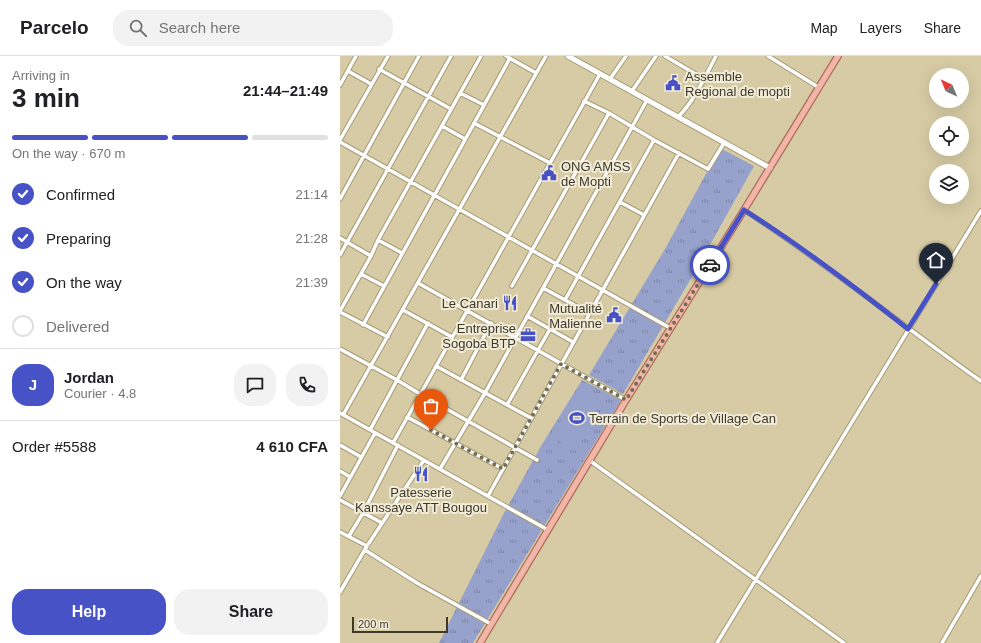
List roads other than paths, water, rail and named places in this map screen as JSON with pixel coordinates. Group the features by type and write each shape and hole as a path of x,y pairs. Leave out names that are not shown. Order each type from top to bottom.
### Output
{"main road":[{"path":"480,643 589,460 838,56"}],"street":[{"path":"340,85 356,56"},
{"path":"388,56 379,69 340,141 670,328"},
{"path":"340,199 419,56"},
{"path":"340,255 451,56"},
{"path":"388,337 340,312 410,181 481,56"},
{"path":"546,56 371,367 342,414 548,530"},
{"path":"568,56 770,168"},
{"path":"610,79 626,56"},
{"path":"632,91 656,56"},
{"path":"665,56 704,78"},
{"path":"678,117 686,108 716,56"},
{"path":"768,56 818,87"},
{"path":"364,325 484,105 508,57 536,73"},
{"path":"379,69 451,109"},
{"path":"348,71 371,84"},
{"path":"393,442 600,74"},
{"path":"460,93 484,105"},
{"path":"440,469 469,422 647,100"},
{"path":"584,101 609,113 654,140 708,169 724,142"},
{"path":"512,286 609,113"},
{"path":"474,123 550,163"},
{"path":"442,126 465,139"},
{"path":"565,300 654,140"},
{"path":"488,496 602,289 679,154"},
{"path":"620,202 644,215"},
{"path":"744,210 783,235 908,329 981,381"},
{"path":"717,643 981,211"},
{"path":"340,238 371,256"},
{"path":"378,240 402,253"},
{"path":"361,274 384,286"},
{"path":"418,283 626,400"},
{"path":"543,288 589,313"},
{"path":"403,310 452,336"},
{"path":"527,316 573,342"},
{"path":"370,430 428,323"},
{"path":"461,380 491,323"},
{"path":"507,405 550,329"},
{"path":"340,349 537,460"},
{"path":"436,366 531,418"},
{"path":"407,417 503,469"},
{"path":"340,496 375,433"},
{"path":"340,445 361,457"},
{"path":"349,536 363,513 398,445"},
{"path":"340,592 367,546 424,460"},
{"path":"589,460 844,643"},
{"path":"340,471 350,477"},
{"path":"340,500 382,523"},
{"path":"340,532 367,546"},
{"path":"365,550 417,583 491,624"},
{"path":"942,643 981,576"}],"place":[{"name":"Assemble Regional de mopti","path":"673,83"},
{"name":"ONG AMSS de Mopti","path":"549,173"},
{"name":"Le Canari","path":"510,303"},
{"name":"Mutualité Malienne","path":"614,315"},
{"name":"Entreprise Sogoba BTP","path":"528,335"},
{"name":"Terrain de Sports de Village Can","path":"577,418"},
{"name":"Patesserie Kanssaye ATT Bougou","path":"421,474"}]}
